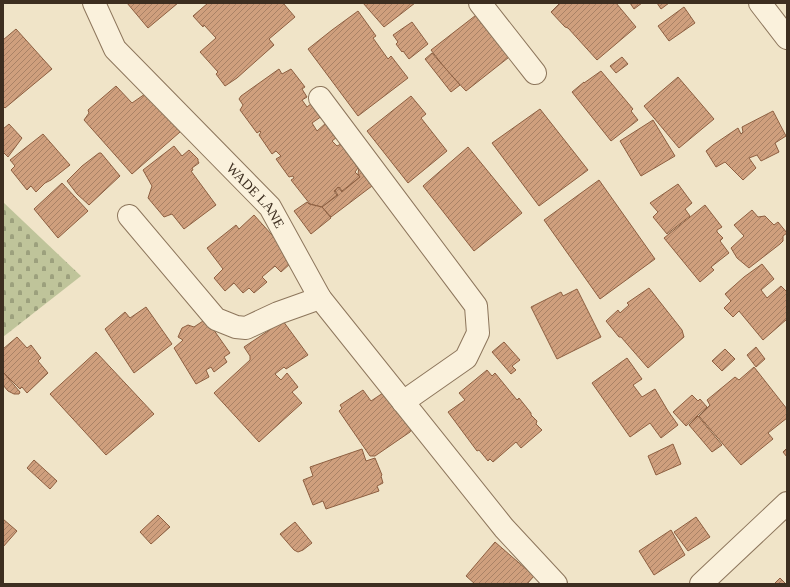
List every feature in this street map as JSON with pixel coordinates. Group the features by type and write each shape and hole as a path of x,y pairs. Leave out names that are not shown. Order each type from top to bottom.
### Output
{"street":[{"name":"WADE LANE","path":"94,3 115,49 270,207 320,298 504,528 556,584"},
{"path":"480,3 535,73"},
{"path":"760,3 787,38"},
{"path":"320,98 476,306 478,333 466,358 403,402"},
{"path":"129,216 216,319 236,327 246,328 278,313 320,298"},
{"path":"701,584 787,502"}],"green space":[{"path":"3,202 81,276 3,337"}],"building":[{"path":"127,3 178,3 148,28"},
{"path":"208,3 283,3 295,17 269,39 274,45 237,78 225,86 216,74 218,72 200,52 216,38 193,16"},
{"path":"363,3 415,3 384,27"},
{"path":"560,3 616,3 636,27 597,60 568,28 565,27 551,12"},
{"path":"630,3 642,3 634,9"},
{"path":"657,3 669,3 661,9"},
{"path":"684,7 695,23 669,41 658,26"},
{"path":"358,11 376,36 373,38 388,59 391,56 408,78 358,116 308,49"},
{"path":"480,12 513,54 466,91 447,71 431,50"},
{"path":"412,22 428,44 409,59 396,44 398,42 393,35"},
{"path":"16,29 52,69 5,108 3,106 3,40"},
{"path":"432,53 460,85 451,92 425,59"},
{"path":"622,57 628,64 616,73 610,66"},
{"path":"279,69 282,74 291,69 305,87 302,89 307,97 302,100 307,107 312,103 322,116 312,123 317,131 326,123 337,137 332,141 337,146 341,144 358,168 355,172 360,177 342,191 339,187 334,191 337,195 322,207 310,204 291,180 294,178 293,176 289,177 276,159 281,156 276,151 272,154 259,135 261,132 260,131 257,133 240,110 243,105 239,99 241,96"},
{"path":"601,71 633,109 631,111 638,120 611,141 572,92"},
{"path":"678,77 714,119 679,148 644,106"},
{"path":"116,86 132,103 145,94 149,100 154,101 180,131 132,174 84,120 89,113 88,110"},
{"path":"411,96 426,114 421,118 447,151 408,183 367,131"},
{"path":"540,109 588,170 539,206 492,143"},
{"path":"773,111 786,136 775,143 779,152 761,161 757,155 749,158 756,168 743,180 725,162 716,167 706,151 738,128 741,134 743,132 742,127"},
{"path":"653,120 675,156 641,176 620,141"},
{"path":"9,124 22,138 8,157 3,152 3,129"},
{"path":"43,134 70,165 45,183 36,192 31,186 27,190 11,170 15,166 10,160"},
{"path":"174,146 182,156 189,150 198,159 199,163 192,168 193,170 191,171 216,205 184,229 172,214 164,217 148,198 152,186 143,170"},
{"path":"468,147 522,213 474,251 423,186"},
{"path":"101,153 120,176 89,205 77,194 67,181 82,166"},
{"path":"359,167 372,186 331,217 322,207 338,195 335,191 338,187 342,192 360,177 358,174"},
{"path":"599,180 655,259 600,299 544,220"},
{"path":"62,183 88,211 58,238 34,209"},
{"path":"678,184 692,203 685,209 690,216 667,234 653,217 658,212 650,203"},
{"path":"307,202 309,204 322,207 331,218 311,234 294,211"},
{"path":"705,205 722,227 717,230 717,232 723,238 720,241 729,253 711,267 714,270 700,282 664,238"},
{"path":"752,210 758,217 765,216 774,225 778,222 787,233 783,236 783,241 780,244 749,268 737,258 731,248 744,236 734,225"},
{"path":"254,215 289,254 291,263 281,272 275,266 262,277 267,282 254,293 249,288 243,293 234,283 225,291 214,278 223,269 207,248 236,225 239,229"},
{"path":"762,264 774,279 761,290 767,298 781,286 787,292 787,319 763,340 739,311 733,317 724,308 731,301 725,294 744,277"},
{"path":"649,288 682,330 684,337 648,368 606,321 618,310 620,313 629,305 627,303"},
{"path":"577,289 601,337 557,359 531,307 561,292 563,296"},
{"path":"146,307 172,344 134,373 105,329 125,312 130,318"},
{"path":"206,319 230,353 224,357 227,362 214,372 211,367 206,370 209,377 196,384 174,348 183,340 178,337 182,328 188,325 194,327"},
{"path":"283,321 308,355 286,369 284,367 275,374 281,380 287,373 298,387 292,392 302,403 259,442 214,393 250,360 250,356 244,347"},
{"path":"17,337 27,348 31,345 41,358 38,361 48,373 27,393 22,387 20,389 3,372 3,349"},
{"path":"504,342 520,360 512,366 516,370 511,374 492,352"},
{"path":"756,347 765,359 756,367 747,355"},
{"path":"725,349 735,359 722,371 712,361"},
{"path":"96,352 154,414 106,455 50,394"},
{"path":"627,358 642,379 633,385 642,397 655,389 678,425 661,438 650,423 630,437 592,383"},
{"path":"754,367 787,409 787,418 768,433 773,439 741,465 699,416 710,405 707,400 735,377 739,380"},
{"path":"487,370 492,376 495,373 517,400 519,398 537,421 536,424 542,430 521,448 516,442 493,462 490,459 488,461 479,450 477,451 448,412 465,400 459,393"},
{"path":"3,372 20,392 19,394 14,394 8,391 3,385"},
{"path":"363,390 371,401 383,393 412,428 410,432 375,456 370,456 339,411 342,408 340,405"},
{"path":"692,395 698,401 700,399 707,407 686,426 673,412"},
{"path":"698,416 722,445 712,452 689,425"},
{"path":"673,444 681,464 656,475 648,456"},
{"path":"787,448 787,457 783,452"},
{"path":"362,449 366,461 375,458 382,475 383,483 377,486 379,491 326,509 323,501 313,505 303,480 313,476 310,467"},
{"path":"34,460 57,481 50,489 27,468"},
{"path":"158,515 170,527 151,544 140,532"},
{"path":"696,517 710,537 688,551 674,532"},
{"path":"3,519 17,531 3,547"},
{"path":"295,522 312,543 298,552 294,550 280,534"},
{"path":"671,530 685,555 654,575 639,551"},
{"path":"495,542 534,576 527,584 475,584 466,576"},
{"path":"780,578 786,584 774,584"}]}
